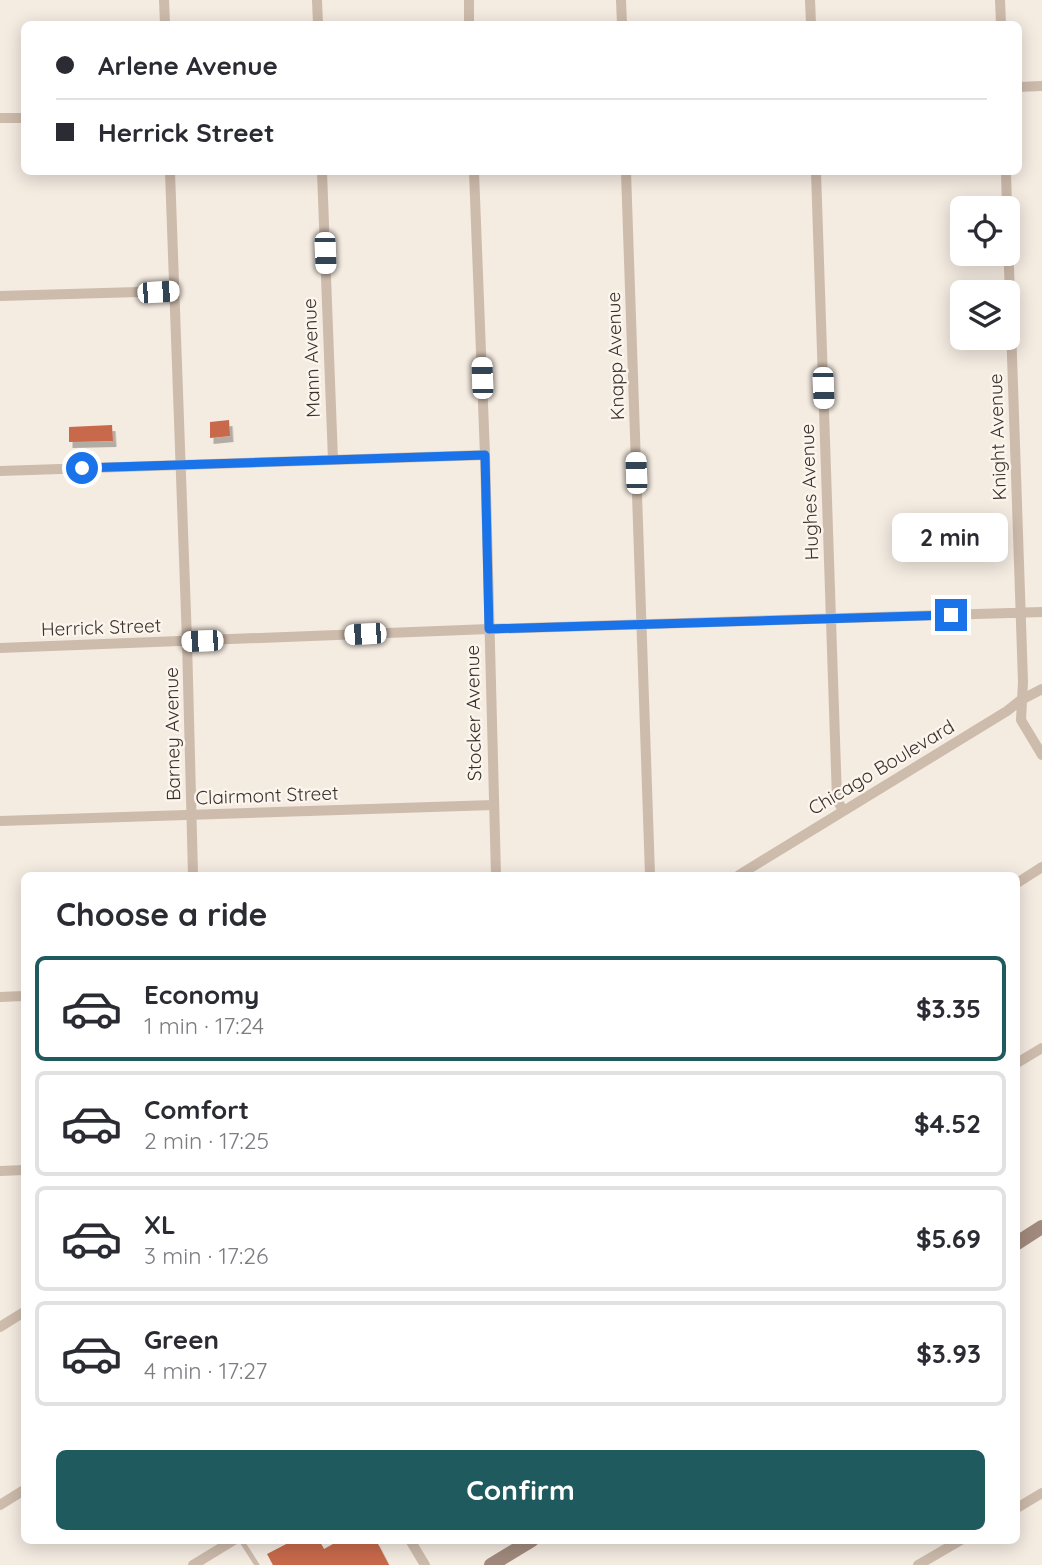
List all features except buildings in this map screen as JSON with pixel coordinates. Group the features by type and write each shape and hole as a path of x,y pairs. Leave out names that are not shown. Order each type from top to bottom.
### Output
{"main road":[{"path":"1020,1241 1042,1227"},
{"path":"491,1565 525,1544"}],"street":[{"path":"164,0 165,21"},
{"path":"317,0 318,21"},
{"path":"469,0 470,21"},
{"path":"621,0 622,21"},
{"path":"810,0 811,21"},
{"path":"1000,0 1001,21"},
{"path":"1022,87 1042,86"},
{"path":"0,118 21,118"},
{"name":"Barney Avenue","path":"170,175 193,872"},
{"name":"Mann Avenue","path":"322,175 333,460"},
{"name":"Stocker Avenue","path":"474,175 485,455 496,872"},
{"name":"Knapp Avenue","path":"626,175 650,872"},
{"name":"Hughes Avenue","path":"816,175 837,799 843,811"},
{"path":"1006,175 1007,196"},
{"name":"Knight Avenue","path":"1009,266 1024,682 1021,720 1042,755"},
{"path":"0,296 173,291"},
{"path":"0,471 485,455"},
{"name":"Herrick Street","path":"0,648 489,629 1042,612"},
{"name":"Chicago Boulevard","path":"744,872 1042,689"},
{"name":"Clairmont Street","path":"0,821 493,805"},
{"path":"1020,881 1042,867"},
{"path":"0,997 21,996"},
{"path":"1020,1061 1042,1048"},
{"path":"0,1171 21,1170"},
{"path":"0,1327 21,1314"},
{"path":"0,1505 21,1492"},
{"path":"1020,1506 1041,1496"},
{"path":"193,1565 227,1544"},
{"path":"412,1544 425,1565"},
{"path":"918,1565 954,1544"}],"lane":[{"path":"244,1544 257,1565"}],"route":[{"path":"82,468 485,455 489,629 951,615"}]}
